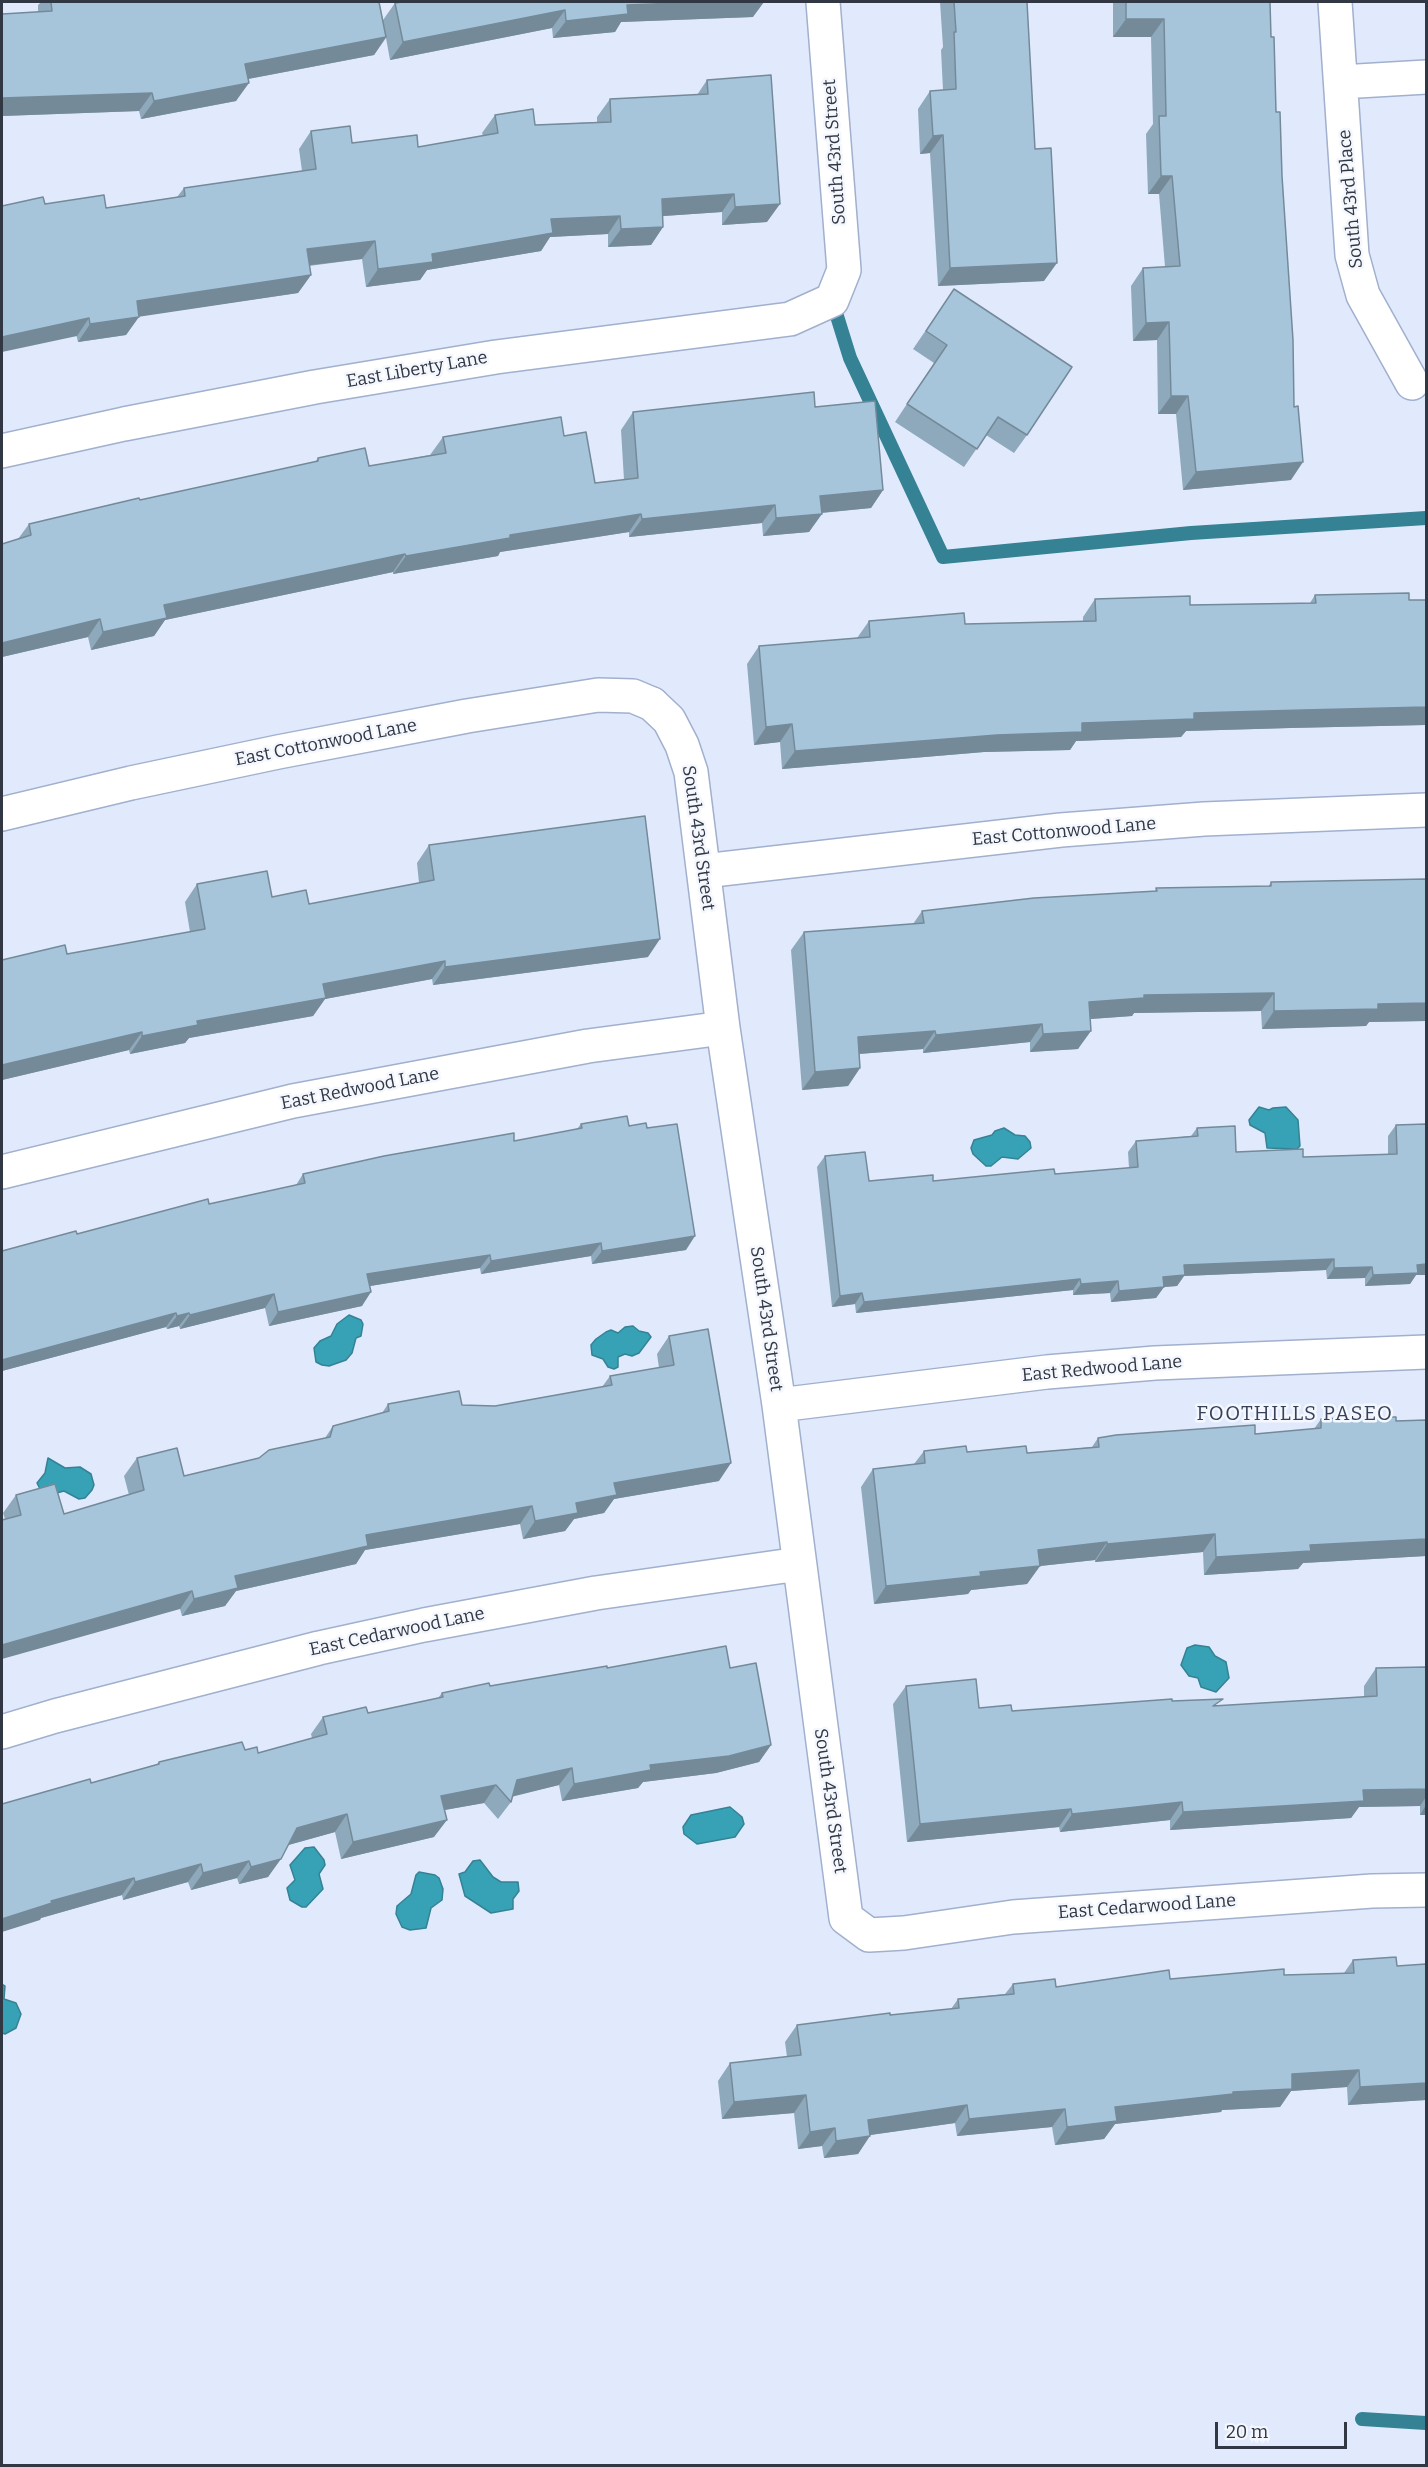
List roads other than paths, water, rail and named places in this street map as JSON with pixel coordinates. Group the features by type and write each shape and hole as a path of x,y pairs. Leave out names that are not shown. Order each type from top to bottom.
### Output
{"street":[{"name":"South 43rd Street","path":"823,2 844,270 832,300"},
{"name":"South 43rd Place","path":"1335,2 1352,255 1363,296 1412,383"},
{"path":"1341,82 1426,77"},
{"name":"East Liberty Lane","path":"2,451 124,424 496,357 790,319 832,300"},
{"name":"East Cottonwood Lane","path":"2,814 131,783 447,720 598,695 633,696 652,704"},
{"name":"South 43rd Street","path":"652,704 669,720 682,746 691,772 723,1028 779,1405 846,1918 869,1935"},
{"name":"East Cottonwood Lane","path":"704,871 1061,830 1204,819 1426,810"},
{"name":"East Redwood Lane","path":"2,1172 293,1101 588,1046 723,1028"},
{"name":"East Redwood Lane","path":"779,1405 1047,1372 1155,1363 1426,1352"},
{"name":"East Cedarwood Lane","path":"2,1732 55,1716 319,1648 424,1625 596,1593 798,1564"},
{"name":"East Cedarwood Lane","path":"869,1935 904,1933 1013,1917 1372,1891 1426,1890"}],"water":[{"path":"1259,1107 1269,1110 1286,1107 1298,1120 1300,1146 1297,1149 1267,1148 1265,1133 1250,1125 1249,1120"},
{"path":"1004,1128 1015,1135 1025,1136 1031,1148 1018,1159 1002,1157 991,1166 986,1166 973,1154 971,1148 974,1140 992,1135 995,1131"},
{"path":"349,1315 361,1320 363,1324 361,1336 356,1338 352,1353 346,1360 329,1366 316,1362 314,1348 320,1341 331,1336 337,1324"},
{"path":"633,1326 639,1331 648,1333 651,1337 639,1353 618,1357 618,1367 614,1369 608,1367 603,1359 592,1355 591,1345 596,1339 611,1330 618,1333 625,1327"},
{"path":"48,1458 65,1468 80,1467 91,1474 94,1485 85,1498 79,1499 64,1491 53,1494 41,1491 37,1483 45,1473"},
{"path":"1195,1645 1209,1647 1215,1656 1226,1662 1229,1678 1216,1692 1201,1687 1198,1678 1189,1676 1181,1665 1187,1648"},
{"path":"730,1807 742,1817 744,1824 735,1837 697,1844 684,1834 683,1827 691,1815"},
{"path":"314,1847 324,1860 325,1865 319,1874 323,1889 306,1907 302,1907 290,1900 287,1888 295,1880 290,1865 305,1848"},
{"path":"480,1860 493,1877 501,1882 518,1882 519,1891 513,1899 513,1909 491,1913 465,1896 459,1874 465,1872 473,1861"},
{"path":"419,1872 439,1878 443,1889 442,1900 431,1908 426,1928 410,1930 402,1927 396,1914 397,1906 411,1894"},
{"path":"2,1984 5,1986 4,1999 16,2003 21,2014 16,2028 5,2034 2,2033"}],"waterway":[{"path":"832,300 850,358 943,557 1191,533 1426,518"},
{"path":"1362,2419 1426,2423"}],"district":[{"name":"FOOTHILLS PASEO","path":"1295,1414"}]}
